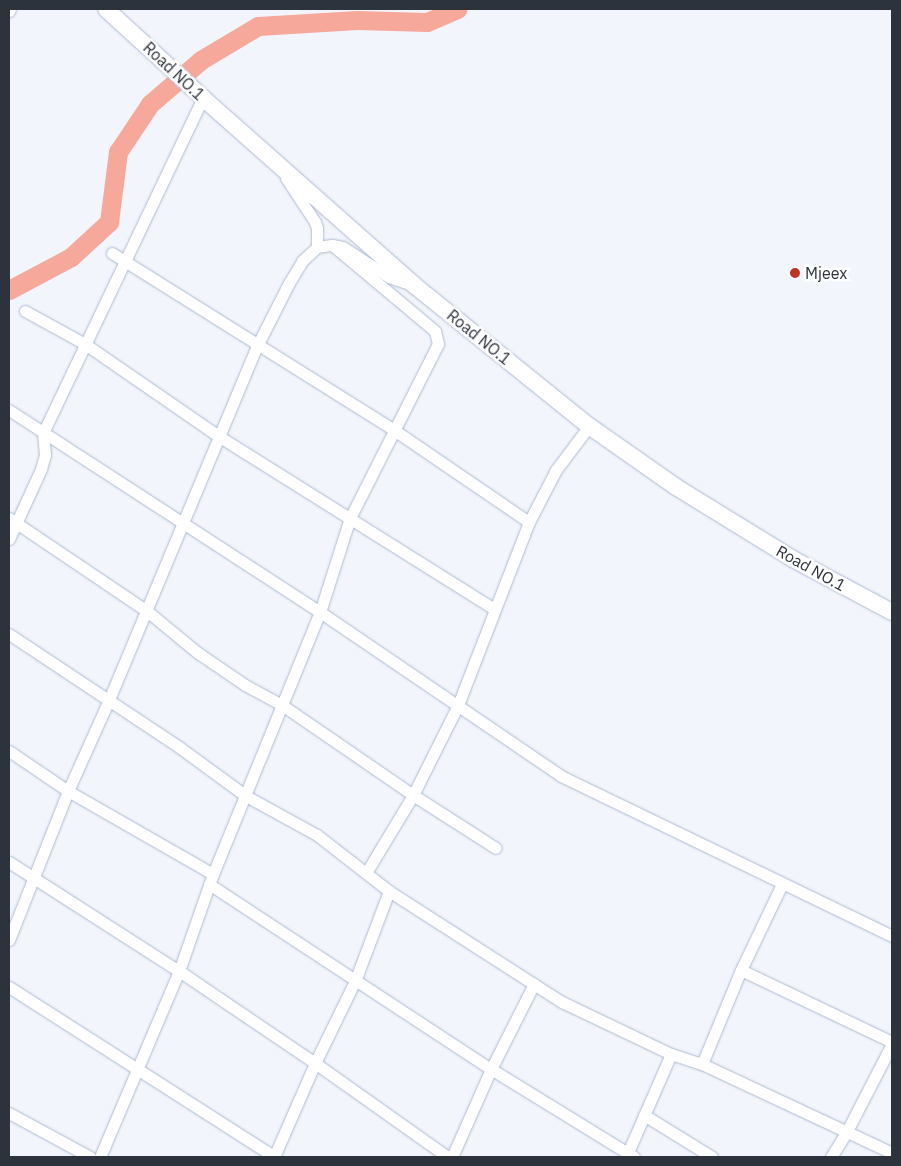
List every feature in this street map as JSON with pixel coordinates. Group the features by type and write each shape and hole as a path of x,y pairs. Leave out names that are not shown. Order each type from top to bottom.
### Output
{"highway":[{"name":"Road NO.1","path":"106,9 279,166 414,284 589,426 676,487 793,559 892,612"}],"street":[{"path":"9,539 12,520 41,469 45,455 43,433 203,98"},
{"path":"279,166 317,228 317,247"},
{"path":"100,1157 139,1070 179,971 211,879 320,612 350,518 438,344 438,337 435,331 332,245"},
{"path":"9,940 68,791 184,524 258,344 302,261 317,247 332,245 343,247 389,277 414,284"},
{"path":"112,253 126,260 394,430 529,522"},
{"path":"25,311 84,344 220,437 494,609"},
{"path":"9,410 320,612 561,776 892,936"},
{"path":"366,873 414,795 458,705 529,522 556,470 589,426"},
{"path":"12,520 147,611 198,653 229,674 282,704 414,795 496,848"},
{"path":"9,634 108,702 179,747 246,796 311,831 389,891 562,1002 671,1054 702,1064 892,1153"},
{"path":"9,751 68,791 211,879 355,981 630,1156 644,1115 671,1054"},
{"path":"9,862 179,971 315,1063 448,1157"},
{"path":"702,1064 741,970 782,884"},
{"path":"9,987 275,1157 315,1063 355,981 389,891"},
{"path":"741,970 892,1043 846,1133 830,1157"},
{"path":"452,1157 491,1069 534,984"},
{"path":"9,1113 90,1157"},
{"path":"644,1115 712,1157"}],"waterway":[{"path":"9,290 71,257 109,222 118,152 150,104 201,60 258,26 357,20 427,22 457,9"}],"place":[{"name":"Mjeex","path":"795,273"}]}
